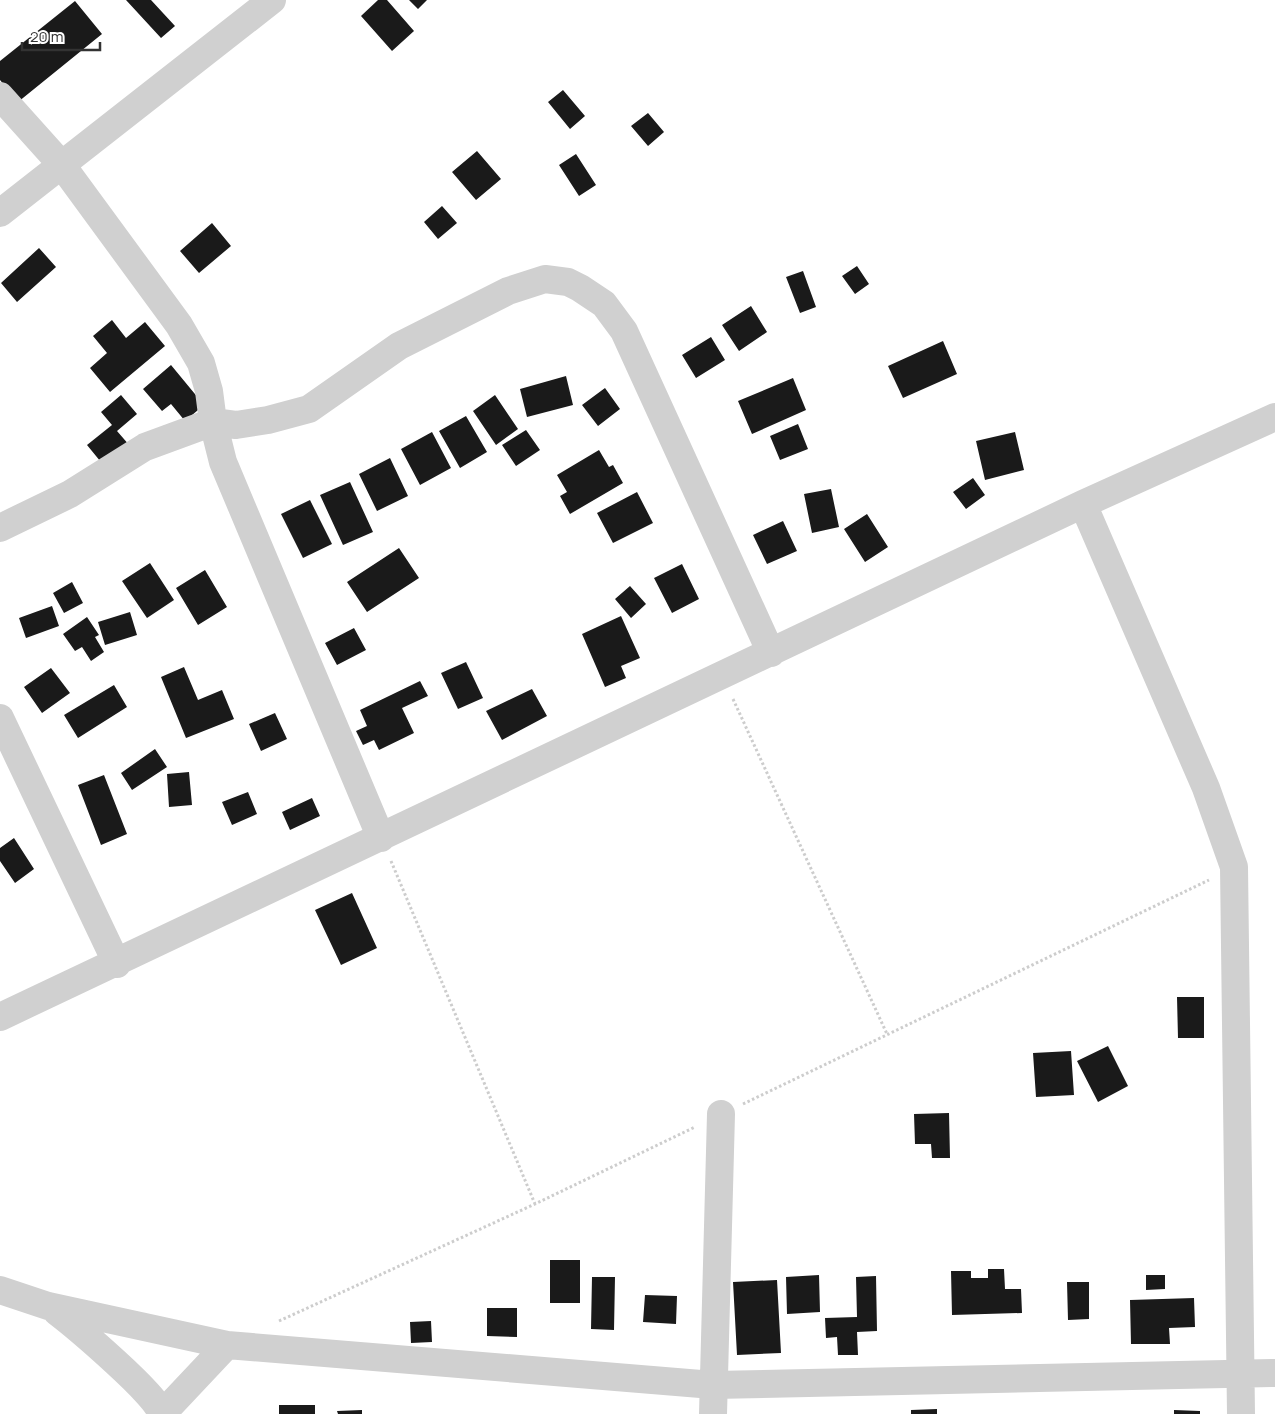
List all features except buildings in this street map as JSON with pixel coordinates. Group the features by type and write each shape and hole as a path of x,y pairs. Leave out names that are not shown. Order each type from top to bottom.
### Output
{"street":[{"path":"0,213 272,0"},
{"path":"0,96 61,164 179,325 201,363 209,390 213,422 223,462 381,838"},
{"path":"0,528 70,494 144,446 213,422 236,425 268,420 309,409 400,346 508,291 544,279 568,282 604,304 624,331 772,653"},
{"path":"0,1017 117,964 1083,504 1275,417"},
{"path":"1083,504 1206,788 1234,867 1242,1374 1241,1414"},
{"path":"0,718 117,964"},
{"path":"713,1414 721,1114"},
{"path":"0,1290 48,1306 226,1345 713,1385 1275,1373"},
{"path":"48,1306 82,1331 126,1371 162,1414 226,1345"}],"path":[{"path":"722,676 887,1034"},
{"path":"381,838 534,1204"}]}
